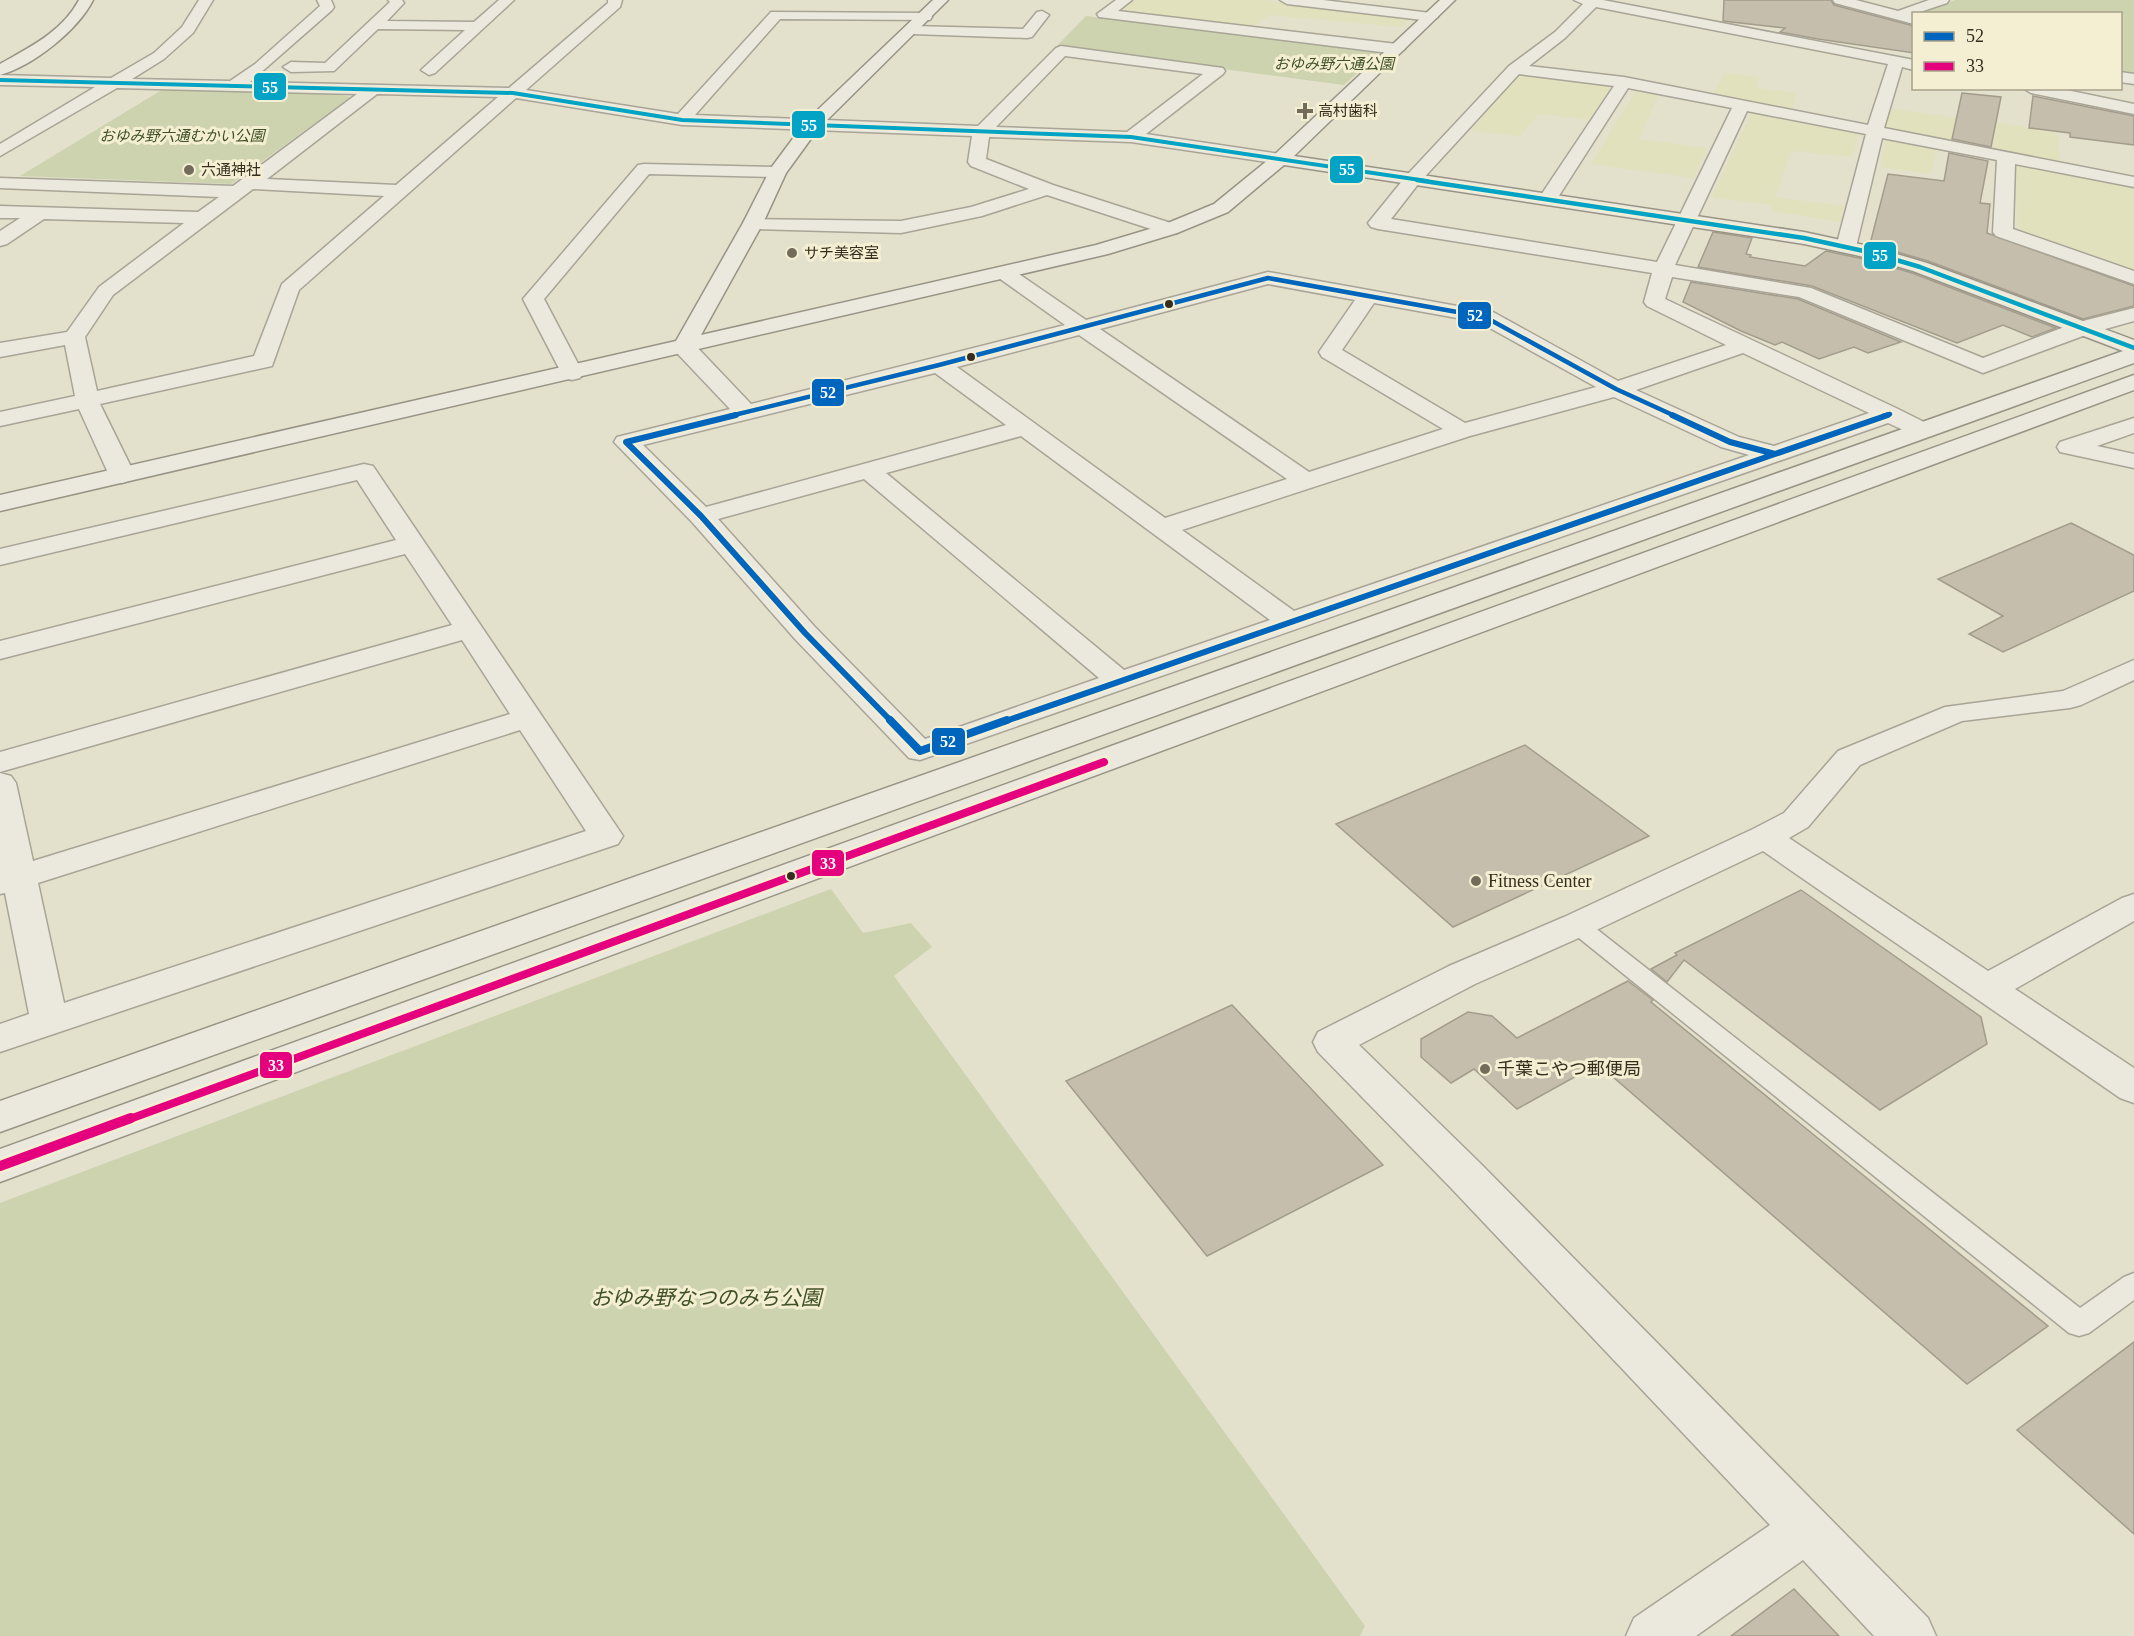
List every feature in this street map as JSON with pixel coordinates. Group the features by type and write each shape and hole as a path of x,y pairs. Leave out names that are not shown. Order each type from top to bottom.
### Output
{"street":[{"path":"0,70 39,48 58,34 74,20 86,0"},
{"path":"0,151 159,56 188,30 206,0"},
{"path":"235,85 260,67 327,7 324,0"},
{"path":"329,68 397,3 395,0"},
{"path":"453,70 423,70 507,0"},
{"path":"0,419 264,362 289,288 615,4 615,0"},
{"path":"684,347 753,223 777,172 812,126 941,0"},
{"path":"1125,0 1104,14 1397,49"},
{"path":"1287,0 1343,3 1431,17"},
{"path":"0,503 1101,250 1170,229 1221,208 1280,159 1448,0"},
{"path":"1840,0 1907,17"},
{"path":"1917,12 1942,0"},
{"path":"1846,247 1875,131 1905,63 1589,1 1560,35 1515,69 1413,179 1378,224 1804,292 1983,366 2083,328 2134,314"},
{"path":"682,120 776,15 919,23 1027,34 1042,15"},
{"path":"375,25 477,26"},
{"path":"1131,137 1217,70 1061,51 981,133 977,162 1047,189 1170,229"},
{"path":"260,67 351,68"},
{"path":"1515,69 1624,82 2134,182"},
{"path":"512,72 536,72"},
{"path":"0,80 513,93 682,120 1131,137 1804,238 1920,267 2134,348"},
{"path":"1548,198 1624,82"},
{"path":"0,350 74,337 106,291 374,88"},
{"path":"2041,90 2134,109"},
{"path":"1742,105 1664,268 1654,302 1922,430"},
{"path":"2006,156 2003,232 2134,278"},
{"path":"572,373 533,299 644,169 777,172"},
{"path":"0,183 401,191"},
{"path":"753,223 901,227 975,212 1047,189"},
{"path":"0,212 201,218"},
{"path":"0,240 39,214"},
{"path":"1004,272 1304,480"},
{"path":"1775,454 1730,442 1616,389 1485,317 1268,278 939,365 626,442 700,516 805,633 920,751 1120,681 1291,622 1775,454 1890,414"},
{"path":"1368,297 1330,352 1462,431"},
{"path":"74,337 87,400 122,475"},
{"path":"1161,528 1304,480 1462,431 1616,389 1743,346"},
{"path":"684,347 746,412"},
{"path":"0,1116 2134,355"},
{"path":"939,365 1291,622"},
{"path":"0,1167 2134,382"},
{"path":"2134,426 2069,447 2134,461"},
{"path":"700,516 870,472 1023,428"},
{"path":"0,557 364,471 606,836 0,1038"},
{"path":"870,472 1120,681"},
{"path":"0,650 412,544"},
{"path":"0,762 468,629"},
{"path":"1910,1636 1805,1530 1467,1176 1332,1042 1462,975 1577,925 1765,837 1796,819 1849,758 1956,713 2070,699 2134,669"},
{"path":"10,880 527,718"},
{"path":"0,783 10,880 49,1021"},
{"path":"1765,837 2134,1088"},
{"path":"1988,987 2134,906"},
{"path":"1652,1636 1805,1530"}],"lane":[{"path":"1577,925 2079,1324 2134,1285"}],"green space":[{"path":"1130,0 1263,0 1410,19 1402,27 1270,15 1248,30 1114,14"},
{"path":"1955,0 2134,0 2134,77 2122,75 2122,12 1925,12"},
{"name":"おゆみ野六通公園","path":"1086,16 1381,51 1344,85 1056,47"},
{"path":"1523,73 1609,85 1612,88 1591,120 1539,114 1520,136 1471,131 1517,75"},
{"path":"1724,73 1759,77 1756,88 1797,93 1791,110 1712,96"},
{"name":"おゆみ野六通むかい公園","path":"165,88 336,94 351,97 231,184 20,176"},
{"path":"1636,90 1659,94 1639,139 1707,148 1694,178 1591,164"},
{"path":"1890,109 2016,125 2058,133 2060,162 1881,129"},
{"path":"1752,111 1860,131 1852,157 1792,151 1775,197 1844,206 1840,222 1771,211 1771,205 1712,197"},
{"path":"1887,136 1937,146 1931,174 1880,167"},
{"path":"2016,164 2127,184 2134,189 2134,271 2022,230 2017,225"},
{"name":"おゆみ野なつのみち公園","path":"831,889 863,933 911,923 932,947 894,976 1365,1626 1360,1636 0,1636 0,1203"}],"building":[{"path":"1724,0 1831,0 1834,5 1912,25 1912,53 1780,32 1785,28 1723,21"},
{"path":"1962,93 2001,97 1991,147 1952,139"},
{"path":"2033,96 2134,116 2134,145 2070,137 2070,133 2029,128"},
{"path":"1949,153 1988,161 1980,203 1990,204 1987,233 2134,286 2134,306 2083,319 1928,261 1870,244 1888,174 1944,181"},
{"path":"1713,232 1752,238 1746,254 1751,255 1750,257 1805,266 1826,251 1868,260 1912,273 2056,328 2032,337 2003,325 1957,343 1812,286 1698,267"},
{"path":"1691,282 1798,299 1901,342 1868,353 1854,347 1819,359 1782,342 1775,345 1741,331 1683,302"},
{"path":"2071,523 2134,555 2134,591 2003,652 1969,634 2003,616 1938,579"},
{"name":"Fitness Center","path":"1525,745 1649,836 1453,927 1336,824"},
{"path":"1801,890 1981,1017 1987,1044 1880,1110 1684,960 1667,982 1651,969 1677,955 1675,953"},
{"path":"1628,981 2048,1326 1967,1384 1598,1064 1517,1109 1474,1069 1451,1083 1421,1057 1421,1039 1468,1012 1492,1016 1517,1038"},
{"path":"1232,1005 1383,1165 1207,1256 1066,1081"},
{"path":"2134,1342 2134,1534 2017,1430"},
{"path":"1794,1589 1839,1636 1731,1636"}],"transit line":[{"name":"55","path":"0,80 513,93 682,120 1131,137 1804,238 1873,253 1920,267 2134,348"},
{"name":"52","path":"1775,454 1730,442 1616,389 1485,317 1268,278 939,365 626,442 701,516 805,633 920,751 1284,624 1526,540 1769,456 1890,414"},
{"name":"33","path":"0,1166 1104,762"}],"place":[{"name":"高村歯科","path":"1305,111"},
{"name":"六通神社","path":"189,170"},
{"name":"サチ美容室","path":"792,253"},
{"name":"Fitness Center","path":"1476,881"},
{"name":"千葉こやつ郵便局","path":"1485,1069"}]}
